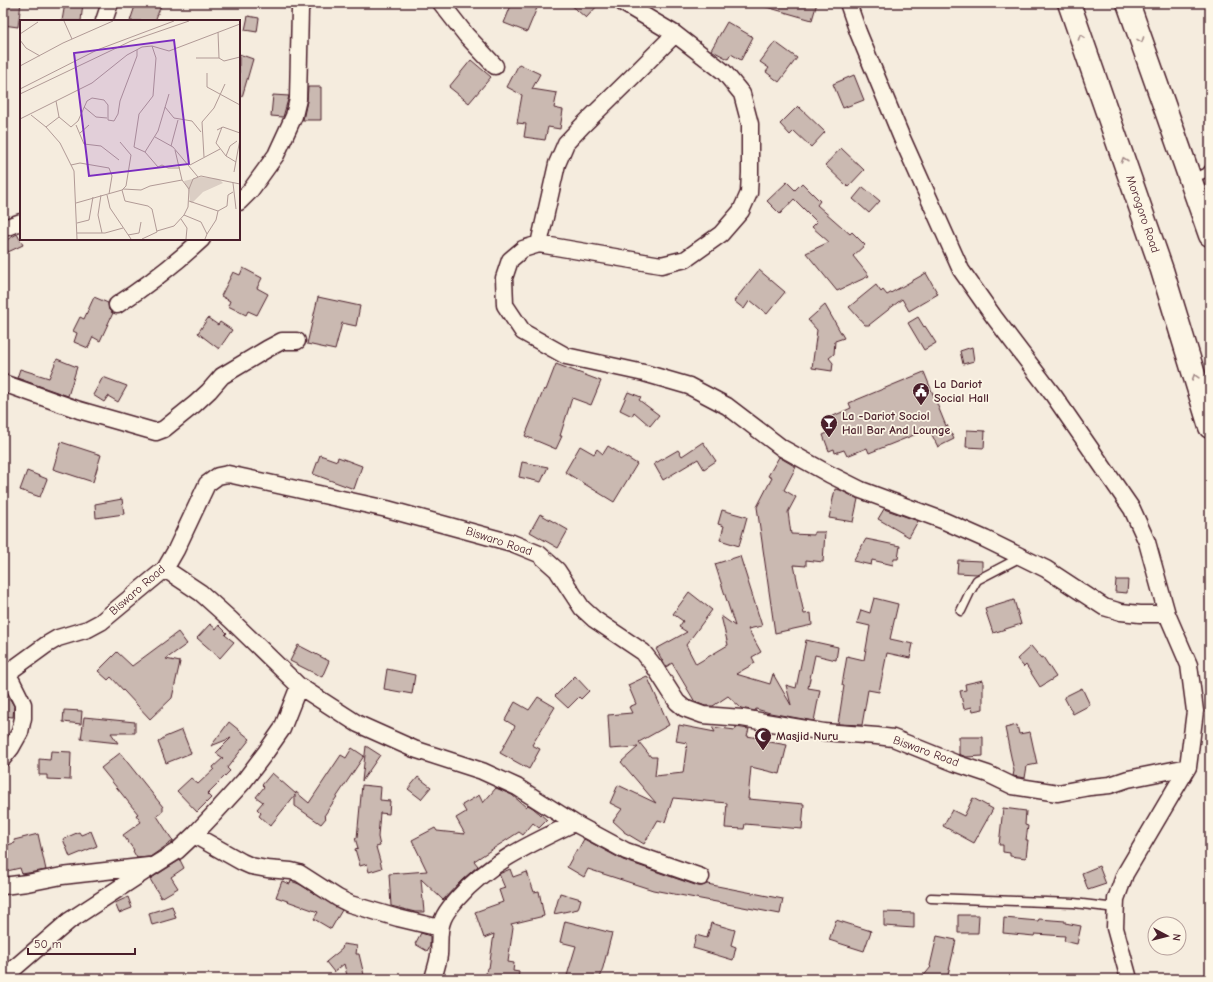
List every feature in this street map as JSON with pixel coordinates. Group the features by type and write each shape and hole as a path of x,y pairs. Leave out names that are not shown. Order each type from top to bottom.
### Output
{"highway":[{"name":"Morogoro Road","path":"1069,3 1162,270 1210,427"},
{"path":"1128,3 1210,235"}],"street":[{"path":"104,20 110,3"},
{"path":"240,201 250,191 276,155 294,116 298,99 300,9 303,3"},
{"path":"441,3 466,35 495,66"},
{"path":"623,3 675,34 724,72 742,94 750,124 749,193 741,211 721,234 686,259 661,266 539,244 523,249 510,260 504,278 505,305 523,332 566,356 644,373 689,386 727,406 782,448 829,474 861,490 942,520 985,539 1046,569 1104,606 1121,612 1167,614"},
{"path":"848,3 858,32 901,136 961,270 994,317 1054,396 1132,509 1147,542 1167,614 1189,665 1195,711 1188,767 1126,874 1116,899 1115,928 1129,979"},
{"path":"539,244 557,164 566,143 675,34"},
{"path":"3,227 20,222"},
{"path":"117,305 166,271 201,240"},
{"path":"3,383 79,410 156,432 164,429 195,404 222,376 282,341 297,341"},
{"name":"Biswaro Road","path":"3,758 11,748 20,732 23,718 23,704 9,676 14,669 58,638 88,629 101,622 164,569 176,550 208,484 218,476 228,474 387,508 512,543 539,554 557,570 582,608 594,619 643,652 654,666 677,702 684,708 703,715 742,718 824,732 893,738 988,774 1013,786 1058,793 1090,786 1110,785 1128,779 1188,767"},
{"path":"164,569 202,593 299,686 358,724 414,748 482,771 517,787 574,823 626,851 702,877"},
{"path":"3,978 69,921 178,851 244,781 266,752 282,729 299,686"},
{"path":"433,979 439,954 440,928 447,911 465,890 488,870 507,857 574,823"},
{"path":"194,835 242,862 267,869 299,873 350,904 440,928"},
{"path":"3,886 62,876 153,866"}],"lane":[{"path":"1190,179 1206,173 1210,168"},
{"path":"961,611 977,580 1021,557"},
{"path":"931,898 1074,903 1116,908"}],"building":[{"path":"3,3 21,3 18,27 3,25"},
{"path":"65,3 83,3 81,20 62,20"},
{"path":"136,3 162,3 155,20 130,20"},
{"path":"512,3 539,3 527,32 504,23"},
{"path":"569,3 600,3 586,18"},
{"path":"764,3 817,3 812,20 763,6"},
{"path":"248,16 259,18 257,32 245,30"},
{"path":"727,22 753,37 741,60 731,54 728,59 711,50"},
{"path":"775,42 797,58 779,82 766,72 769,68 760,62"},
{"path":"240,54 253,59 242,97 240,96"},
{"path":"471,60 491,77 469,103 449,87"},
{"path":"519,64 540,74 532,89 557,93 554,108 563,110 560,129 548,127 545,140 524,137 526,124 517,123 522,95 507,87"},
{"path":"854,75 864,100 843,108 833,84"},
{"path":"308,87 321,87 321,120 303,120"},
{"path":"273,95 289,96 283,117 271,116"},
{"path":"798,106 825,132 811,147 794,131 790,135 780,124"},
{"path":"841,148 864,170 848,187 825,165"},
{"path":"787,182 795,190 802,183 820,201 817,205 850,234 852,232 865,245 853,256 869,276 837,291 806,253 829,242 812,227 817,222 794,199 780,214 767,201"},
{"path":"863,187 880,201 869,213 853,199"},
{"path":"17,234 23,245 8,252 3,242"},
{"path":"243,268 262,278 257,288 268,294 257,315 248,311 246,315 228,306 230,301 221,296 233,272 240,275"},
{"path":"759,270 785,292 767,314 750,300 744,309 734,301"},
{"path":"926,273 938,294 909,311 902,299 869,325 865,325 849,307 876,285 881,292 883,290 887,295"},
{"path":"94,297 108,303 109,310 113,313 100,341 93,337 88,348 74,342 77,333 73,331 80,317 84,319"},
{"path":"318,297 360,306 356,326 342,323 335,350 307,344"},
{"path":"825,305 844,338 835,341 834,354 829,358 833,363 832,371 812,368 817,330 808,320"},
{"path":"918,317 936,343 924,350 908,323"},
{"path":"208,318 218,325 220,322 232,330 219,349 198,333"},
{"path":"972,347 974,361 963,364 960,351"},
{"path":"57,359 77,367 68,396 17,378 20,369 49,378"},
{"path":"556,364 601,381 591,405 572,398 560,436 562,436 556,449 525,436"},
{"path":"924,372 946,426 947,425 954,439 938,447 929,429 869,453 867,448 847,456 844,450 835,453 834,449 829,451 823,435 834,430 829,418 851,408 849,403"},
{"path":"103,377 127,386 118,402 108,396 104,402 93,395"},
{"path":"628,392 641,397 639,400 659,415 650,426 634,412 632,416 620,410"},
{"path":"967,430 985,431 984,448 966,447"},
{"path":"61,442 101,455 93,482 53,469"},
{"path":"703,442 716,461 704,469 698,459 663,480 654,464 678,450 682,456"},
{"path":"580,446 594,454 597,449 603,454 608,446 637,464 614,502 565,472"},
{"path":"320,455 337,461 338,457 362,466 354,489 313,474"},
{"path":"779,457 796,467 784,490 796,497 788,512 791,534 814,535 814,532 825,532 823,562 806,560 806,566 794,565 804,614 811,613 812,625 775,633 757,507 772,478 768,476"},
{"path":"522,462 548,467 541,482 519,477"},
{"path":"27,471 47,479 40,497 20,490"},
{"path":"835,489 858,499 853,522 829,518"},
{"path":"122,499 124,514 96,518 95,504"},
{"path":"884,509 918,521 909,537 878,519"},
{"path":"722,510 747,517 739,546 720,540 724,526 718,524"},
{"path":"540,514 568,530 558,548 530,532"},
{"path":"866,539 900,546 898,559 894,559 893,565 872,560 871,565 853,561"},
{"path":"740,556 762,626 748,629 761,652 752,657 755,663 736,674 770,684 773,674 791,705 786,685 796,688 806,640 838,647 836,660 815,655 808,688 820,690 814,721 756,709 755,711 741,708 728,696 713,706 705,706 695,702 672,663 666,667 656,649 687,632 679,627 683,621 673,614 689,592 712,610 686,645 696,664 728,645 721,616 735,626 715,564"},
{"path":"958,560 982,561 982,571 977,574 957,573"},
{"path":"1116,580 1128,580 1127,593 1115,592"},
{"path":"874,598 898,604 890,639 913,644 910,658 887,653 879,692 868,690 862,725 838,724 847,656 864,660 870,626 857,623 861,610 870,613"},
{"path":"1014,600 1021,624 993,633 985,609"},
{"path":"210,624 216,629 219,625 227,633 225,635 234,642 220,658 197,638"},
{"path":"178,632 187,644 166,659 180,662 172,698 150,719 111,677 108,680 98,671 117,652 132,666"},
{"path":"298,645 329,661 322,677 290,661"},
{"path":"1031,646 1041,658 1043,657 1056,677 1040,687 1026,665 1024,667 1017,659"},
{"path":"387,669 415,675 412,694 384,689"},
{"path":"575,676 589,691 581,699 579,697 568,708 555,696"},
{"path":"647,676 669,725 639,742 651,757 657,757 655,776 683,773 687,743 676,741 679,725 715,732 712,727 735,730 736,727 749,729 747,736 787,745 780,774 751,767 748,799 804,804 802,829 745,824 744,829 725,828 727,803 673,798 665,822 658,820 644,844 624,832 613,821 622,809 610,803 618,785 656,803 621,762 638,747 610,749 608,715 632,713 629,707 636,704 628,685"},
{"path":"983,680 983,709 973,711 972,707 964,709 960,691 966,690 965,684"},
{"path":"1082,688 1090,705 1073,714 1064,697"},
{"path":"538,697 555,707 532,745 540,749 529,769 500,753 515,726 505,720 515,702 529,710"},
{"path":"3,698 10,699 14,706 13,717 3,716"},
{"path":"64,710 82,711 81,724 63,722"},
{"path":"84,717 135,722 135,733 111,733 118,743 81,739"},
{"path":"229,722 250,739 227,768 230,771 207,794 211,798 197,812 177,791 191,778 198,784 223,758 216,753 231,738 211,746"},
{"path":"1017,725 1019,734 1030,732 1037,764 1027,766 1025,778 1013,776 1014,771 1005,728"},
{"path":"182,730 191,753 166,763 158,742 165,737"},
{"path":"959,737 983,737 983,756 966,757 959,754"},
{"path":"366,746 380,755 362,781"},
{"path":"352,748 364,756 324,816 326,818 321,824 295,806 295,795 270,826 259,816 261,813 257,809 263,802 256,797 264,787 262,785 272,773 309,803 341,755 346,758"},
{"path":"51,751 71,752 70,780 47,779 47,775 39,775 39,759 50,760"},
{"path":"120,753 163,807 163,811 157,816 173,841 150,857 137,858 133,851 134,850 123,835 141,822 136,815 138,814 101,768"},
{"path":"418,777 431,787 421,799 408,789"},
{"path":"362,785 381,787 380,800 390,801 389,814 380,813 378,837 380,846 376,847 382,868 369,872 367,864 360,866 355,849 358,848 355,838 357,838"},
{"path":"496,788 512,795 526,807 528,805 533,808 547,820 539,828 533,823 523,835 519,832 474,861 478,866 443,900 421,879 424,912 415,912 391,906 389,874 427,871 412,840 435,828 437,831 465,834 456,818 466,812 462,805 479,795 483,803"},
{"path":"973,798 993,809 974,843 943,826 952,810 964,816"},
{"path":"1003,808 1026,811 1025,825 1028,826 1026,840 1028,840 1026,858 1010,856 1010,853 1003,852 1003,845 999,845"},
{"path":"91,831 97,846 70,857 63,839 79,832 81,835"},
{"path":"38,834 46,870 22,874 20,868 3,872 3,846 15,843 14,840"},
{"path":"584,839 623,860 698,886 707,884 783,899 780,914 653,890 588,869 584,877 567,867"},
{"path":"180,860 184,868 171,877 178,888 161,898 150,879"},
{"path":"1099,866 1106,884 1088,890 1082,873"},
{"path":"510,869 513,877 527,872 534,892 539,891 544,916 511,924 513,927 508,962 514,963 513,971 519,972 518,979 485,979 487,968 489,968 494,934 484,938 475,912 503,902 499,890 505,888 499,874"},
{"path":"282,881 290,884 291,881 299,884 342,910 331,929 314,919 318,912 276,897"},
{"path":"560,893 581,899 578,909 554,914"},
{"path":"128,897 132,908 119,913 115,903"},
{"path":"172,906 176,918 152,925 149,913"},
{"path":"884,912 914,913 914,928 884,926"},
{"path":"958,915 979,915 978,933 958,933"},
{"path":"1004,918 1038,921 1039,919 1065,921 1065,923 1081,926 1077,944 1064,941 1065,936 1035,934 1034,936 1003,933"},
{"path":"836,920 871,931 864,951 829,940"},
{"path":"565,921 612,933 600,979 566,979 576,946 560,942"},
{"path":"711,923 735,930 731,945 736,947 733,960 693,948 696,935 707,938"},
{"path":"421,933 430,936 430,946 427,951 415,944"},
{"path":"937,936 956,940 947,979 921,979 931,967"},
{"path":"343,944 357,946 356,954 359,954 365,979 348,979 344,964 334,972 326,962 342,949"}],"place":[{"name":"La Dariot Social Hall","path":"921,406"},
{"name":"La -Dariot Sociol Hall Bar And Lounge","path":"829,438"},
{"name":"Masjid Nuru","path":"763,751"}]}
